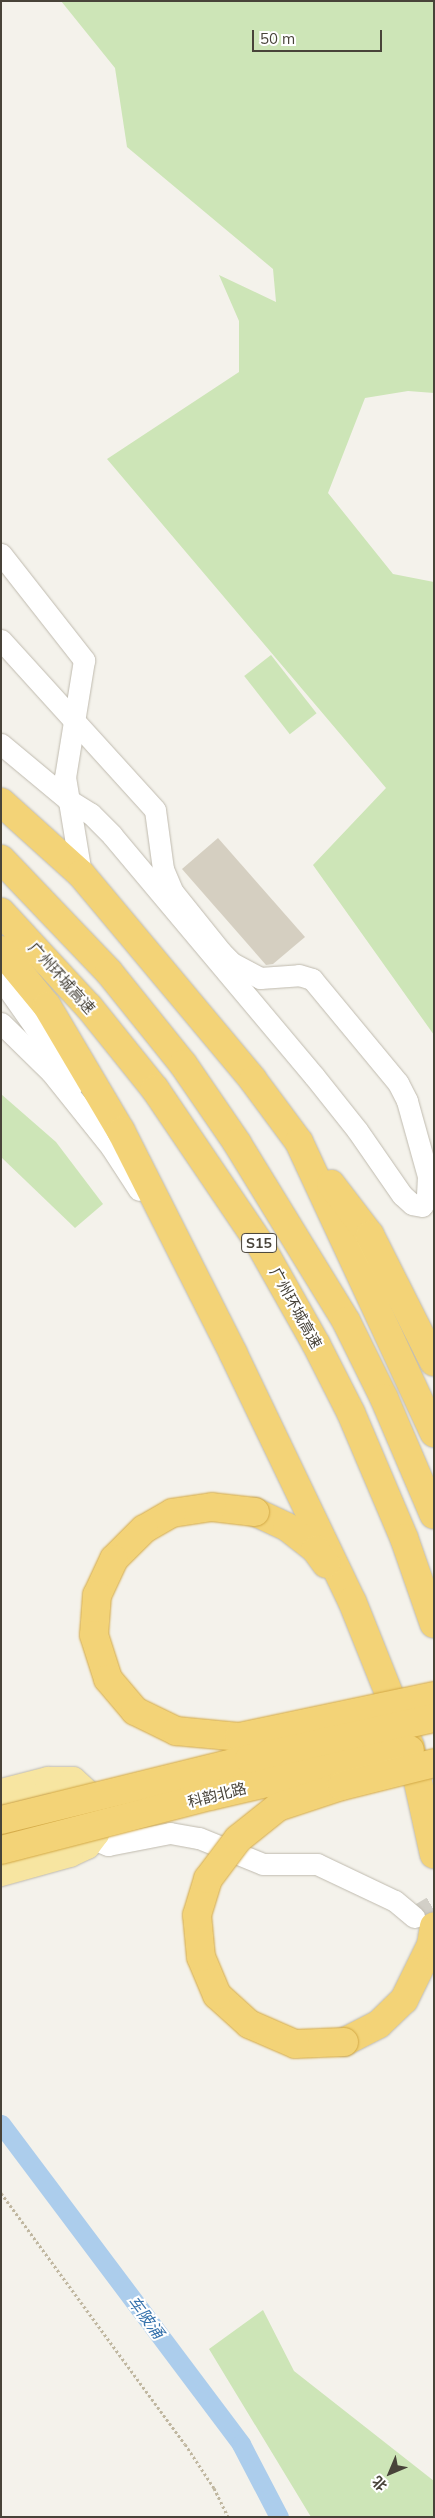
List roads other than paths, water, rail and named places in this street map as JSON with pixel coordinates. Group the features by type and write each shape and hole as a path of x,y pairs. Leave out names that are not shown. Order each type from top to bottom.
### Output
{"highway":[{"path":"1,802 81,874 253,1080 370,1235 434,1362"},
{"name":"S15","path":"1,859 109,972 183,1064 237,1143 346,1321 384,1398 434,1515"},
{"name":"广州环城高速","path":"1,912 89,1007 155,1089 258,1242 316,1344 350,1413 404,1538 434,1624"},
{"path":"1,950 48,1006 72,1046 121,1131 204,1292 352,1601 410,1746 434,1854"},
{"path":"299,1142 434,1433"},
{"path":"352,1601 316,1550 287,1527 255,1512 212,1507 172,1514 144,1529 114,1559 97,1595 94,1635 108,1679 135,1711 176,1732 239,1737 434,1696"},
{"name":"科韵北路","path":"1,1820 248,1759 434,1718"},
{"name":"科韵北路","path":"7,1864 210,1796 434,1744"},
{"path":"424,1922 431,1945 404,2000 379,2024 344,2042 295,2044 249,2024 216,1995 201,1957 197,1915 208,1879 238,1839 278,1807 342,1786 434,1763"}],"main road":[{"path":"1,1792 48,1780 74,1780 84,1787 95,1807 98,1823 92,1839 70,1854 7,1864"}],"street":[{"path":"1,554 84,660 65,777 67,799 81,874"},
{"path":"1,640 75,724 155,810 163,869 173,892 221,952 232,963 260,978 299,975 312,979 398,1083 407,1101 428,1176 427,1198 422,1206 412,1204 402,1195 357,1130 314,1076 112,835 92,814 67,799 1,744"},
{"path":"1,979 68,1073 111,1147 204,1292"},
{"path":"1,1023 51,1072 111,1147"},
{"path":"92,1839 108,1845 170,1833 199,1838 263,1864 317,1864 395,1901 424,1922"}],"waterway":[{"name":"车陂涌","path":"1,2124 241,2444 279,2517"}],"tunnel":[{"path":"414,1917 434,1905"}]}
